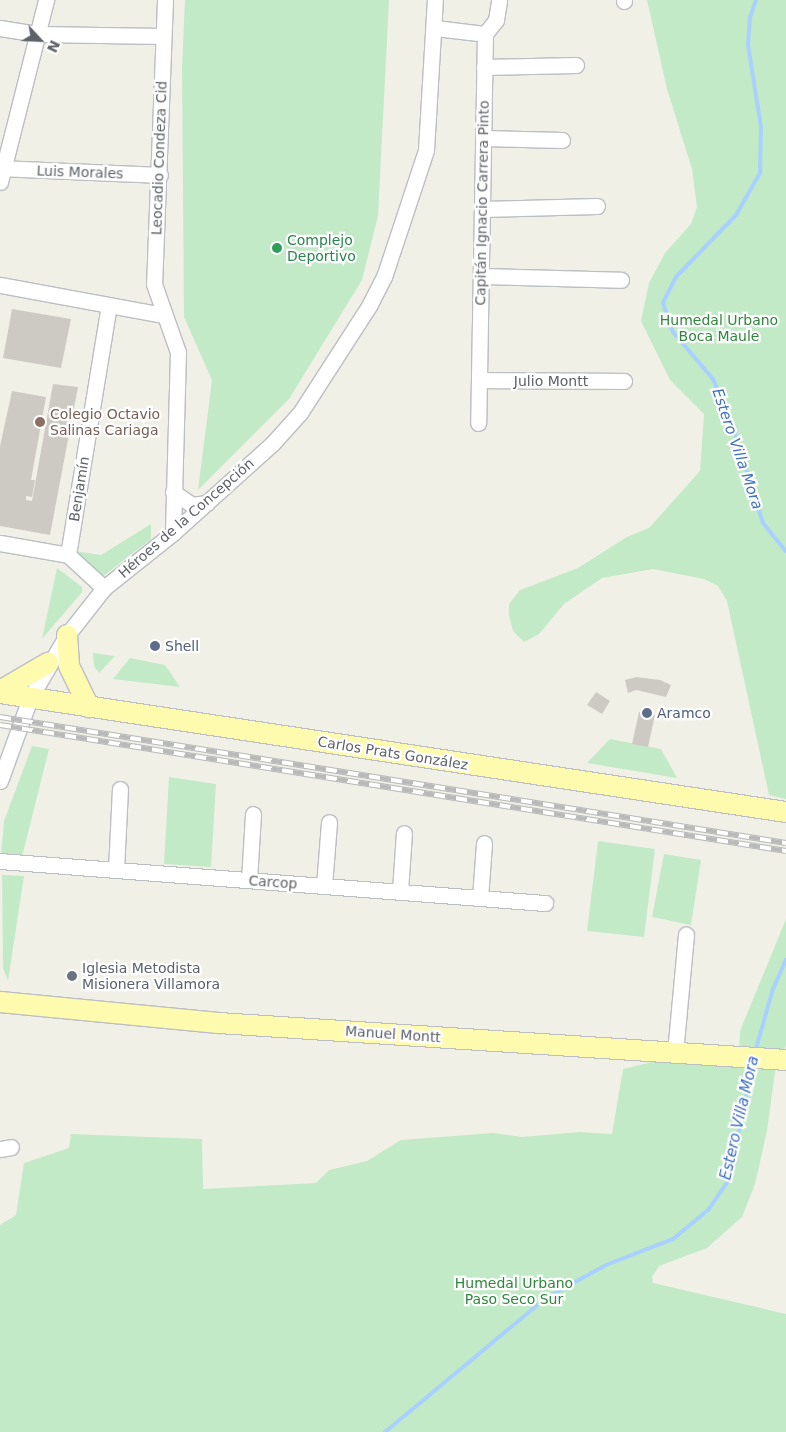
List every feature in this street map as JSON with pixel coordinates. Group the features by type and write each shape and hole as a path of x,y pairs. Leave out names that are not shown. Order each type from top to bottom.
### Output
{"main road":[{"path":"67,635 69,666 89,707"},
{"path":"0,692 48,663"},
{"name":"Carlos Prats González","path":"0,692 786,812"},
{"name":"Manuel Montt","path":"0,1002 219,1023 777,1059"}],"street":[{"path":"1,173 46,0"},
{"name":"Leocadio Condeza Cid","path":"165,0 160,175 154,284 163,315 178,352 173,533"},
{"name":"Héroes de la Concepción","path":"0,781 30,698 48,663 67,635 104,588 173,533 272,444 300,412 341,352 384,276 426,150 435,28 435,0"},
{"path":"435,28 485,34 496,20 499,0"},
{"path":"0,28 37,34 163,36"},
{"name":"Capitán Ignacio Carrera Pinto","path":"478,423 485,34"},
{"path":"484,67 576,65"},
{"path":"483,138 562,140"},
{"name":"Luis Morales","path":"1,173 160,175"},
{"path":"482,209 597,206"},
{"path":"481,276 621,280"},
{"path":"0,285 163,315"},
{"name":"Benjamín","path":"68,555 109,305"},
{"name":"Julio Montt","path":"479,380 624,381"},
{"path":"173,492 192,505 207,503"},
{"path":"0,543 68,555 104,588"},
{"path":"116,870 120,789"},
{"path":"249,880 253,814"},
{"path":"324,886 329,822"},
{"path":"400,891 404,833"},
{"path":"480,898 484,843"},
{"name":"Carcop","path":"0,861 545,903"},
{"path":"676,1053 686,934"}],"green space":[{"name":"Complejo Deportivo","path":"185,0 389,0 378,216 362,280 289,399 198,490 212,380 184,317 182,67"},
{"name":"Humedal Urbano Boca Maule","path":"647,0 786,0 786,799 769,795 727,601 718,586 704,579 653,569 602,578 564,604 539,634 524,642 513,631 509,615 509,604 520,590 578,568 627,537 649,528 700,471 704,414 670,380 641,321 649,283 665,253 691,224 697,207 692,169 667,89"},
{"path":"151,524 151,539 102,577 93,574 75,551 101,555"},
{"path":"57,568 82,587 82,592 42,639"},
{"path":"93,653 115,656 99,673 94,666"},
{"path":"130,658 165,665 180,687 113,679"},
{"path":"610,739 661,749 677,778 587,763"},
{"path":"32,746 49,749 22,857 1,855 4,821"},
{"path":"169,777 216,784 211,867 164,864"},
{"path":"598,841 655,849 644,937 587,931"},
{"path":"664,854 701,860 691,925 652,917"},
{"path":"2,875 24,876 8,981 3,968"},
{"name":"Humedal Urbano Paso Seco Sur","path":"786,919 786,1045 775,1072 767,1131 755,1184 742,1217 707,1248 659,1266 652,1277 653,1283 786,1314 786,1432 0,1432 0,1225 16,1215 24,1163 69,1148 71,1134 202,1139 203,1189 316,1183 329,1170 367,1161 401,1140 493,1133 522,1137 579,1132 612,1134 623,1069 656,1061 739,1062 740,1031"}],"building":[{"path":"12,309 71,319 61,368 3,358"},
{"path":"53,384 78,387 50,535 0,526 0,446 12,391 46,397 31,480 35,480 32,497 26,496 26,500 32,501"},
{"path":"636,677 660,680 671,685 666,697 636,690 628,693 625,680"},
{"path":"596,692 610,701 602,714 587,705"},
{"path":"639,712 655,715 648,747 632,744"}],"waterway":[{"name":"Estero Villa Mora","path":"756,0 750,17 748,45 761,127 760,173 736,215 676,277 663,303 673,332 713,379 730,418 763,523 786,551"},
{"name":"Estero Villa Mora","path":"755,1052 773,989 786,960"},
{"name":"Estero Villa Mora","path":"385,1432 546,1298 606,1265 673,1239 709,1209 728,1181 753,1064"}],"railway":[{"path":"0,717 786,843"},
{"path":"0,725 786,851"}],"place":[{"name":"Complejo Deportivo","path":"277,248"},
{"name":"Colegio Octavio Salinas Cariaga","path":"40,422"},
{"name":"Shell","path":"155,646"},
{"name":"Aramco","path":"647,713"},
{"name":"Iglesia Metodista Misionera Villamora","path":"72,976"}]}
